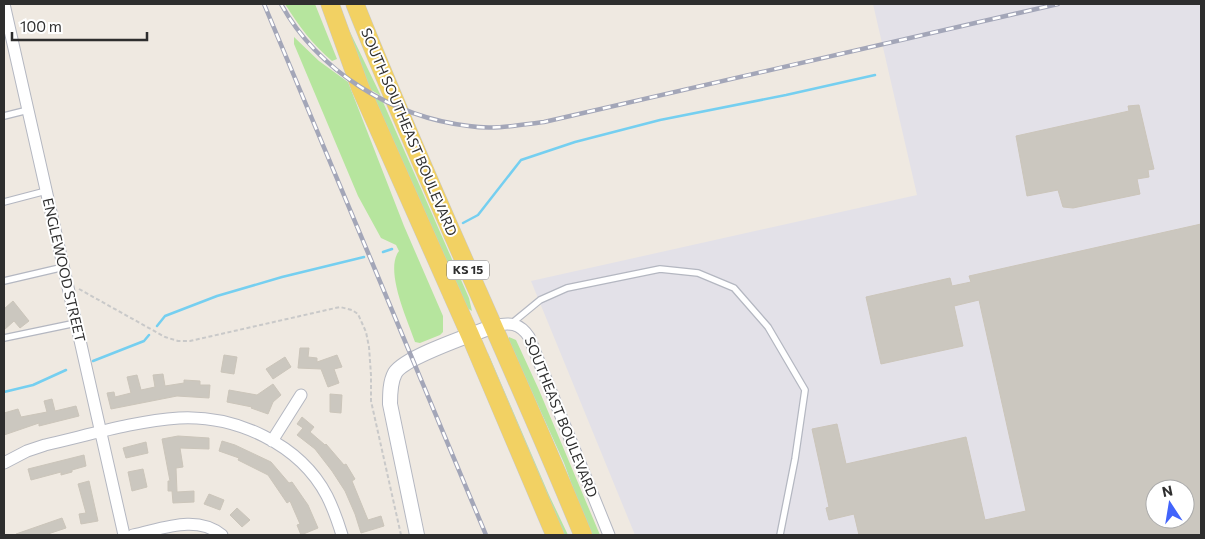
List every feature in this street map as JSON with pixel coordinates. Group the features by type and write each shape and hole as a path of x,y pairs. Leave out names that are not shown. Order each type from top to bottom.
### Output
{"main road":[{"name":"SOUTH SOUTHEAST BOULEVARD","path":"330,4 360,87 470,335 555,535"},
{"name":"SOUTH SOUTHEAST BOULEVARD","path":"354,4 434,196 546,444 583,535"}],"street":[{"name":"ENGLEWOOD STREET","path":"4,4 124,535"},
{"name":"SOUTHEAST BOULEVARD","path":"494,326 512,323 524,330 529,337 609,535"},
{"path":"417,535 392,417 390,404 392,381 396,372 413,358 494,326"},
{"path":"272,441 301,395"},
{"path":"4,463 27,451 45,445 166,420 196,418 227,423 272,441 300,462 326,496 342,535"},
{"path":"133,535 185,524 207,526 222,535"}],"lane":[{"path":"4,116 28,110"},
{"path":"4,202 46,191"},
{"path":"4,281 64,268"},
{"path":"512,323 540,300 567,288 660,269 698,273 734,288 768,327 805,390 796,459 780,535"},
{"path":"4,338 76,322"}],"path":[{"path":"73,283 80,290 165,337 178,341 190,341 340,308 352,310 358,314 366,332 369,347 370,401 401,535"}],"shaded area":[{"path":"873,4 1201,4 1201,535 635,535 531,281 917,195"}],"green space":[{"path":"285,4 315,4 337,59 332,61 318,48"},
{"path":"337,5 381,96 368,88"},
{"path":"294,37 319,61 348,82 404,226 443,316 443,332 440,335 420,343 415,342 396,283 394,270 395,260 399,251 396,245 381,238 358,196 294,44"},
{"path":"370,96 383,102 469,298 472,311 467,308"},
{"path":"509,337 516,340 539,390 600,535 590,535 564,463 509,341"},
{"path":"488,353 568,535 561,535 490,368"}],"building":[{"path":"1139,105 1154,169 1148,170 1149,177 1137,179 1140,194 1073,208 1063,207 1058,190 1027,196 1016,136 1129,111 1128,106"},
{"path":"1201,224 1201,535 859,535 854,514 829,520 826,508 829,507 812,429 837,424 846,464 966,437 985,520 1026,511 979,300 954,306 963,346 881,364 866,297 950,278 952,286 971,282 969,276"},
{"path":"13,301 29,321 20,328 14,321 4,330 4,309"},
{"path":"300,348 309,348 308,357 317,358 317,362 337,355 342,367 334,369 339,383 328,387 321,369 298,368"},
{"path":"224,355 237,357 234,374 221,372"},
{"path":"285,357 291,367 273,379 266,369"},
{"path":"163,374 165,386 184,383 184,380 200,381 200,385 210,385 209,398 177,396 111,409 107,393 114,392 115,397 131,393 127,377 137,375 141,390 155,387 153,375"},
{"path":"273,384 281,395 273,402 268,414 252,407 227,402 229,390 257,395"},
{"path":"330,394 342,395 341,413 330,412"},
{"path":"52,399 55,411 76,406 79,416 39,426 39,423 4,435 4,413 18,409 21,417 47,412 44,401"},
{"path":"302,417 314,427 310,432 326,444 344,465 346,464 355,479 352,481 368,520 381,516 384,526 361,533 345,491 332,471 315,449 297,435 303,428 297,424"},
{"path":"178,436 209,438 209,449 180,448 183,467 176,468 177,492 194,491 194,502 173,503 172,491 168,491 168,481 170,481 162,439"},
{"path":"222,441 271,462 289,483 292,482 308,505 318,528 301,535 297,525 300,524 290,501 287,503 268,475 238,460 239,458 219,451"},
{"path":"146,442 148,453 126,458 123,448"},
{"path":"84,455 86,466 61,475 61,472 31,480 28,469"},
{"path":"143,469 147,487 132,491 128,472"},
{"path":"89,481 98,521 81,524 79,514 86,513 78,484"},
{"path":"209,494 224,500 220,510 204,504"},
{"path":"237,508 250,520 242,527 230,515"},
{"path":"62,518 66,528 45,535 16,535 16,534"}],"waterway":[{"path":"463,223 478,215 521,160 575,142 660,120 875,75"},
{"path":"383,252 392,249"},
{"path":"157,326 165,316 217,296 282,277 364,257"},
{"path":"93,361 144,341 149,335"},
{"path":"4,392 33,385 66,370"}],"railway":[{"path":"264,4 486,535"},
{"path":"281,4 315,50 336,70 360,87 412,113 440,121 488,127 506,127 544,122 1058,4"}]}
